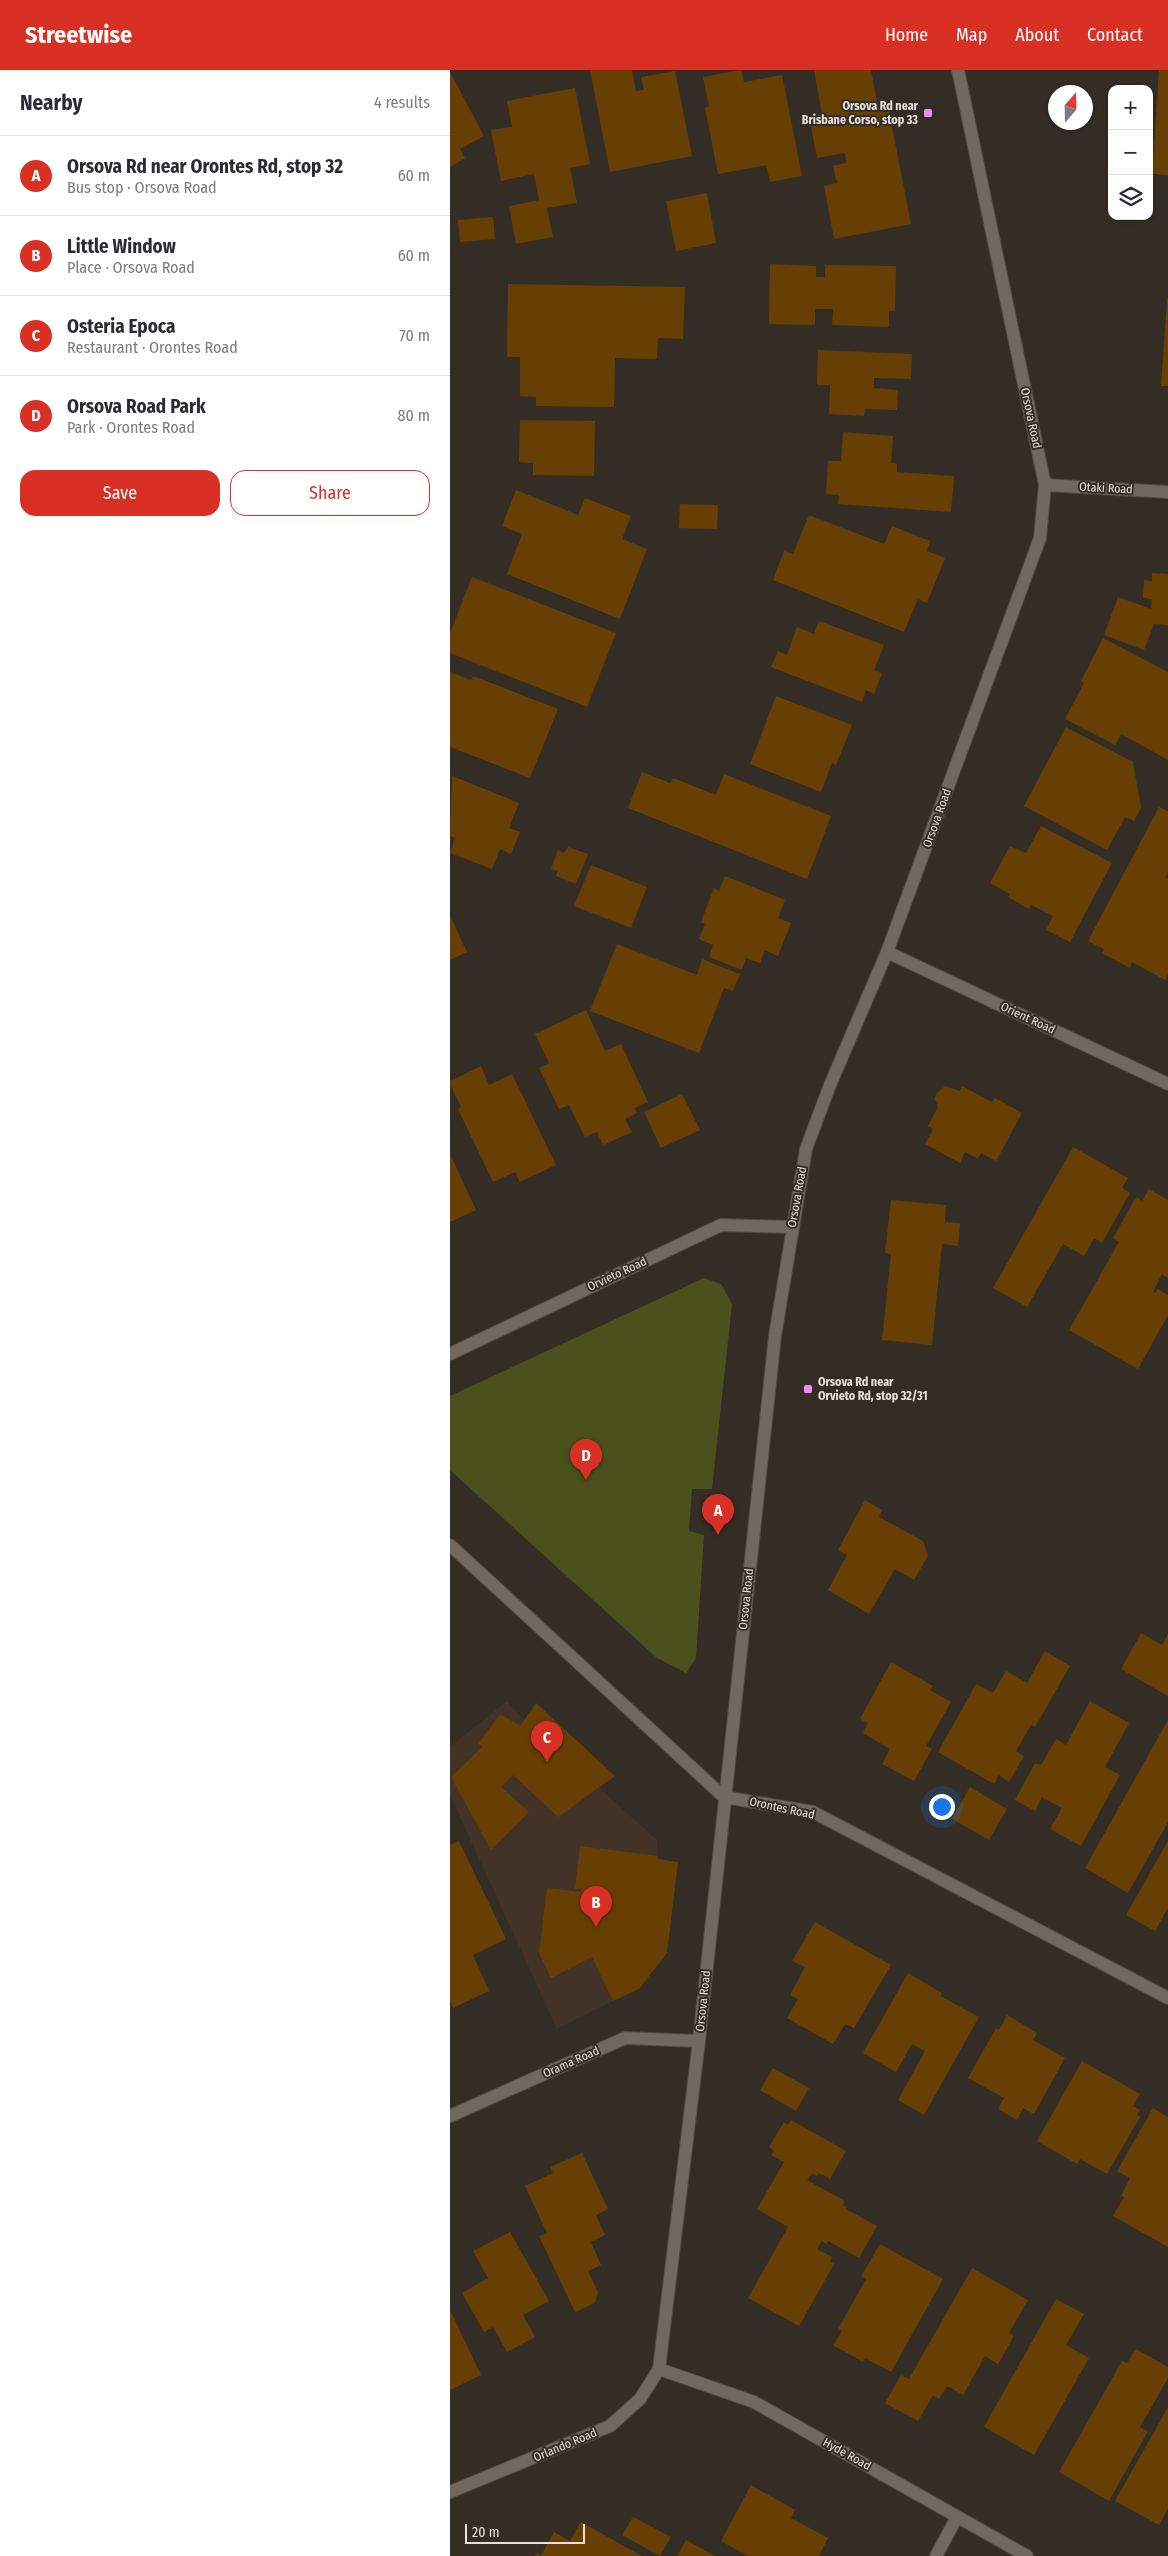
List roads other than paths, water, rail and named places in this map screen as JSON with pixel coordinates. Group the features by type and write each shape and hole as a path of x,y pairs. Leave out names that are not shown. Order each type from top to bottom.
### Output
{"street":[{"name":"Orsova Road","path":"659,2369 699,2041 775,1336 806,1149 830,1085 887,952 1040,538 1045,485 958,70"},
{"name":"Otaki Road","path":"1045,485 1168,492"},
{"name":"Orient Road","path":"887,952 1168,1084"},
{"name":"Orvieto Road","path":"450,1354 721,1225 792,1228"},
{"path":"450,1545 724,1797"},
{"name":"Orontes Road","path":"724,1797 813,1812 1168,1998"},
{"name":"Orama Road","path":"450,2116 625,2038 699,2041"},
{"name":"Orlando Road","path":"450,2492 610,2426 640,2399 659,2369"},
{"name":"Hyde Road","path":"659,2369 754,2402 1027,2556"},
{"path":"936,2556 957,2517"}],"place":[{"name":"Orsova Rd near Brisbane Corso, stop 33","path":"928,113"},
{"name":"Orsova Rd near Orvieto Rd, stop 32/31","path":"808,1389"},
{"name":"Orsova Road Park","path":"586,1480"},
{"name":"Orsova Rd near Orontes Rd, stop 32","path":"718,1535"},
{"name":"Osteria Epoca","path":"547,1762"},
{"name":"Little Window","path":"596,1927"}]}
